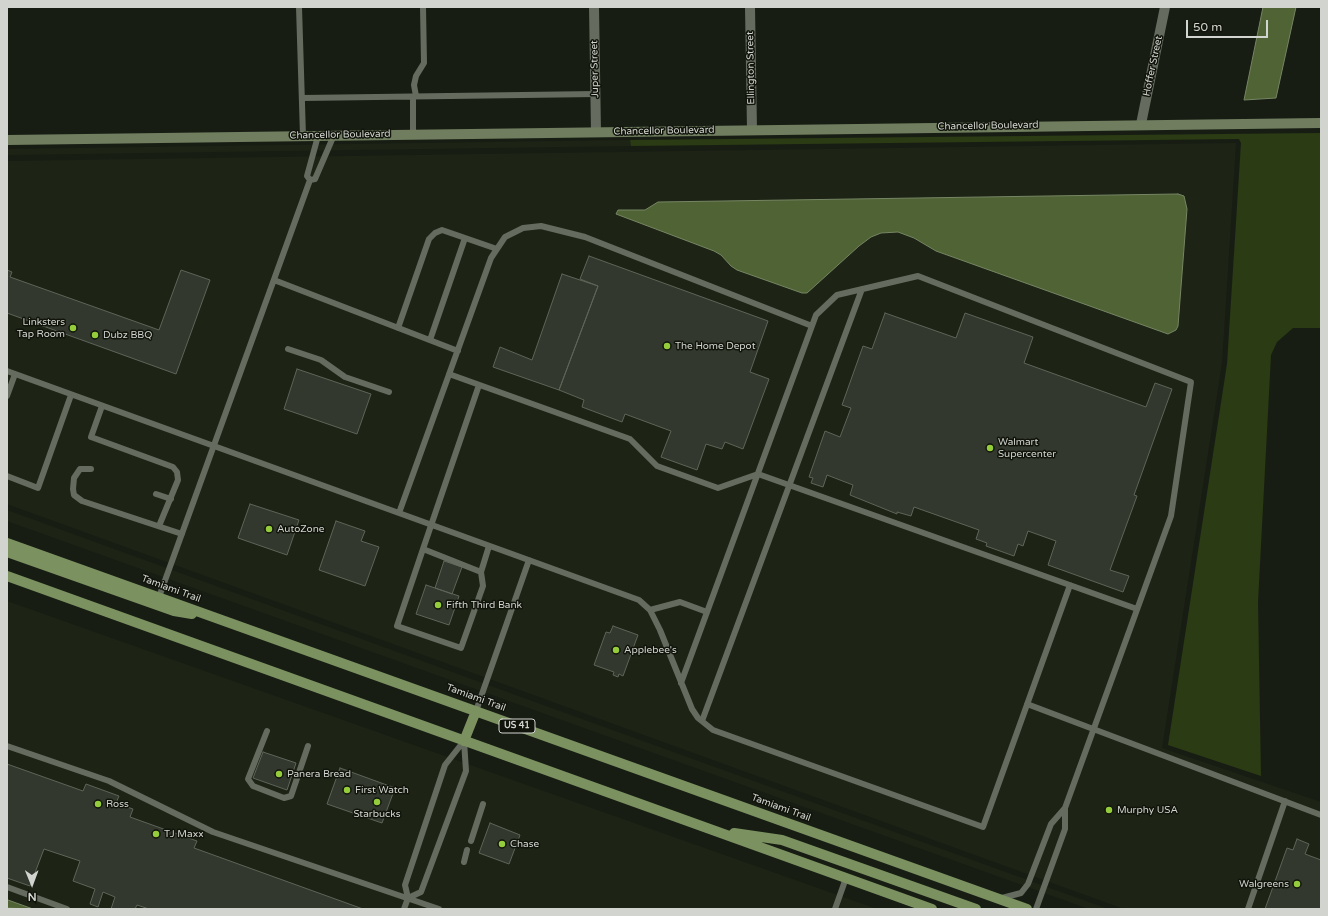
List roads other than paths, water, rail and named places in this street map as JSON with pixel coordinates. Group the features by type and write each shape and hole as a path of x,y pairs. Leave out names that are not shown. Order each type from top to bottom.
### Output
{"main road":[{"name":"Tamiami Trail","path":"7,543 1027,909"},
{"path":"7,552 174,611 212,616"},
{"path":"7,576 932,909"},
{"path":"464,741 476,711"},
{"path":"712,830 782,840 976,909"}],"street":[{"name":"Juper Street","path":"594,7 596,132"},
{"name":"Ellington Street","path":"750,7 752,130"},
{"name":"Hoffer Street","path":"1141,124 1165,7"},
{"name":"Chancellor Boulevard","path":"7,140 1141,124 1321,123"}],"lane":[{"path":"298,7 303,136"},
{"path":"413,134 414,85 416,76 424,63 423,7"},
{"path":"302,98 596,94"},
{"path":"310,180 315,179 334,135"},
{"path":"159,597 310,180 307,176 318,136"},
{"path":"399,513 491,258 505,237 523,228 541,226 585,237 812,326"},
{"path":"398,328 429,239 435,233 442,230 497,249"},
{"path":"430,340 465,238"},
{"path":"681,683 816,315 837,295 918,276 1191,382 1171,516 1065,808 1065,828 1036,909"},
{"path":"274,280 458,351"},
{"path":"702,721 862,289"},
{"path":"288,349 321,360 345,377 389,392"},
{"path":"7,371 639,600 650,610 692,709 702,721 713,730 983,827 1070,585"},
{"path":"7,396 15,374"},
{"path":"449,374 630,439 657,466 718,488 758,474 1137,609"},
{"path":"479,384 397,626 461,648 483,586 481,572 489,546"},
{"path":"7,476 38,488 71,395"},
{"path":"102,406 91,437 174,468 178,480 160,526"},
{"path":"91,469 83,468 77,471 74,478 74,495 82,501 182,534"},
{"path":"156,494 171,499"},
{"path":"423,550 481,572"},
{"path":"476,711 528,560"},
{"path":"650,610 680,602 707,612"},
{"path":"1027,704 1321,815"},
{"path":"266,731 248,779 253,786 284,798 291,796 308,746"},
{"path":"408,898 421,892 466,771 464,741"},
{"path":"404,909 408,898 405,885 446,765 464,741"},
{"path":"7,746 109,781 213,832 439,909"},
{"path":"1248,909 1285,801"},
{"path":"470,841 483,804"},
{"path":"1000,899 1021,893 1028,884 1051,824 1065,808"},
{"path":"464,862 467,850"},
{"path":"835,909 846,878"},
{"path":"7,886 67,909"}],"place":[{"name":"Linksters Tap Room","path":"73,328"},
{"name":"Dubz BBQ","path":"95,335"},
{"name":"The Home Depot","path":"667,346"},
{"name":"Walmart Supercenter","path":"990,448"},
{"name":"AutoZone","path":"269,529"},
{"name":"Fifth Third Bank","path":"438,605"},
{"name":"Applebee's","path":"616,650"},
{"name":"Panera Bread","path":"279,774"},
{"name":"First Watch","path":"347,790"},
{"name":"Starbucks","path":"377,802"},
{"name":"Ross","path":"98,804"},
{"name":"Murphy USA","path":"1109,810"},
{"name":"TJ Maxx","path":"156,834"},
{"name":"Chase","path":"502,844"},
{"name":"Walgreens","path":"1297,884"}]}
